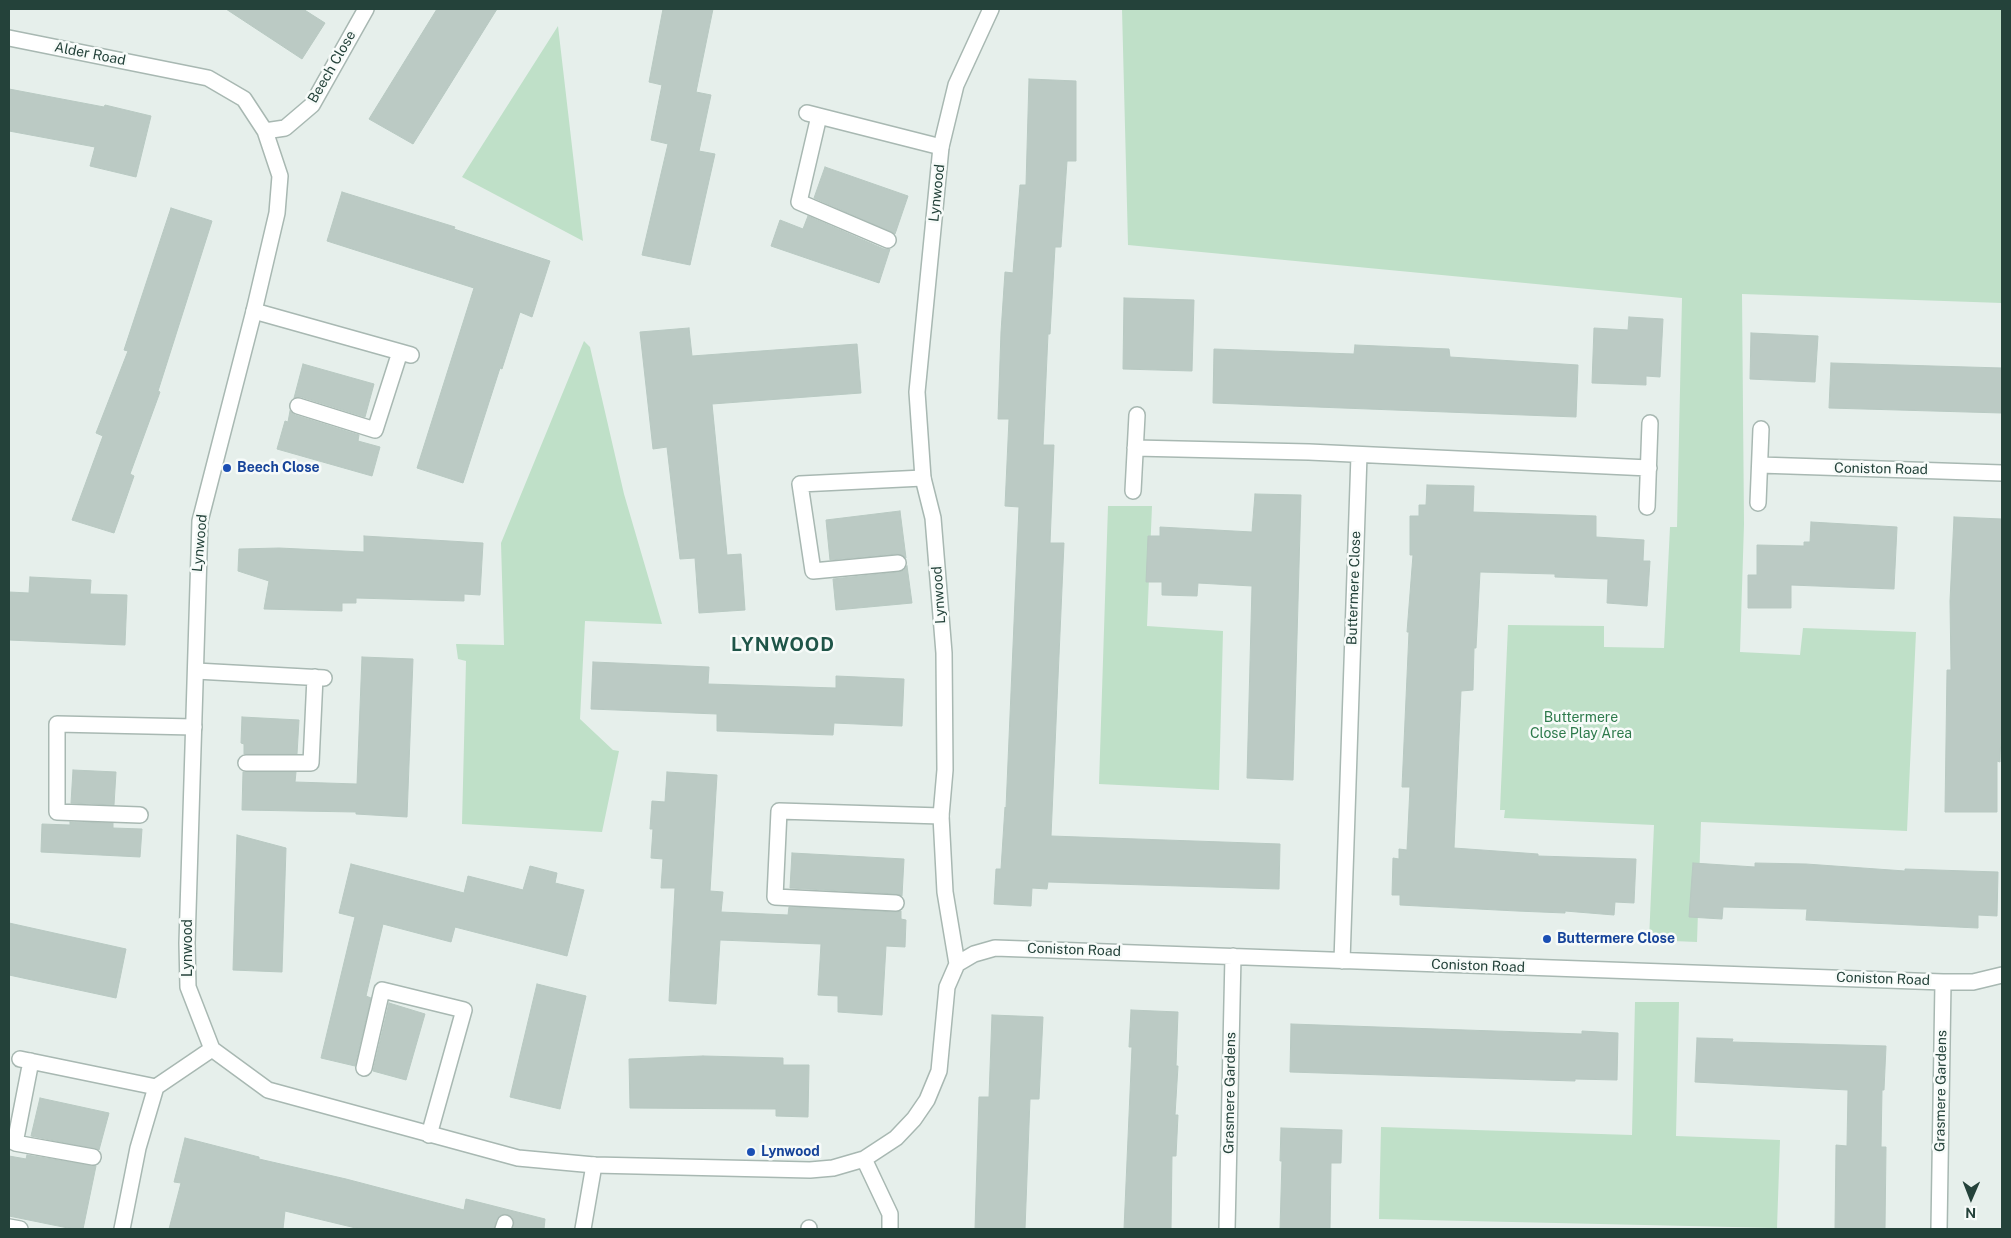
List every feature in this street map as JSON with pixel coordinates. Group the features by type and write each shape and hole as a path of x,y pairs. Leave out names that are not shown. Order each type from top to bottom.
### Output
{"street":[{"name":"Beech Close","path":"265,131 285,128 312,105 366,9"},
{"name":"Lynwood","path":"957,964 945,892 941,816 945,770 944,653 933,518 923,478 917,392 941,147 956,86 991,9"},
{"name":"Alder Road","path":"9,38 172,70"},
{"name":"Lynwood","path":"172,70 208,78 244,100 265,131 280,176 277,213 200,521 195,630 196,671 187,943 188,987 212,1050"},
{"path":"888,240 799,202 813,115 941,147"},
{"path":"254,311 406,353 375,430 298,406"},
{"path":"1133,490 1136,415"},
{"path":"1647,507 1650,423"},
{"path":"1758,503 1761,429"},
{"path":"1135,448 1309,452 1649,468"},
{"name":"Buttermere Close","path":"1342,961 1358,455"},
{"name":"Coniston Road","path":"1760,465 2002,473"},
{"path":"898,563 812,571 800,484 923,478"},
{"path":"196,671 320,677 311,762 246,763"},
{"path":"140,815 56,812 57,724 194,727"},
{"path":"896,903 775,897 779,811 941,816"},
{"name":"Coniston Road","path":"957,964 974,954 995,948 1943,982 1973,982 2002,975"},
{"name":"Grasmere Gardens","path":"1227,1229 1233,956"},
{"path":"122,1229 138,1148 156,1087 212,1050 268,1090 518,1158 594,1165 810,1170 833,1168 864,1159 896,1138 914,1119 927,1100 939,1071 947,987 957,964"},
{"name":"Grasmere Gardens","path":"1939,1229 1943,982"},
{"path":"364,1068 382,990 464,1010 429,1135"},
{"path":"93,1157 14,1143 26,1060 156,1087"},
{"path":"864,1159 890,1214 890,1229"},
{"path":"583,1229 594,1165"},
{"path":"9,1227 20,1229"}],"green space":[{"name":"Buttermere Close Play Area","path":"1122,9 2002,9 2002,303 1742,294 1744,524 1740,652 1800,655 1803,628 1916,632 1907,831 1701,822 1697,942 1649,940 1654,825 1504,818 1505,810 1500,810 1508,625 1604,626 1604,647 1664,648 1670,527 1677,527 1682,298 1128,245"},
{"path":"558,26 583,241 462,177"},
{"path":"584,341 590,347 624,494 662,624 585,621 580,719 613,750 619,751 602,832 462,824 466,661 458,659 456,644 504,645 501,543"},
{"path":"1108,506 1152,506 1147,626 1223,631 1219,790 1099,784"},
{"path":"1635,1002 1679,1002 1676,1136 1780,1140 1777,1228 1379,1219 1381,1127 1632,1135"}],"building":[{"path":"226,9 303,9 325,23 302,59"},
{"path":"437,9 497,9 413,144 369,119"},
{"path":"663,9 713,9 696,92 711,95 699,151 715,154 690,265 642,255 668,144 651,140 662,85 649,82"},
{"path":"1029,79 1076,81 1076,161 1067,161 1061,247 1055,247 1050,334 1048,334 1043,445 1054,445 1050,543 1064,543 1051,836 1280,844 1279,889 1048,882 1047,889 1032,888 1031,906 994,904 996,869 1001,869 1006,808 1019,507 1005,506 1009,419 998,419 1001,332 1005,272 1013,273 1020,185 1026,185"},
{"path":"9,89 104,107 105,105 151,116 136,177 90,166 95,147 9,131"},
{"path":"825,167 908,196 895,234 814,198"},
{"path":"342,192 455,227 454,229 550,261 532,317 520,312 463,483 417,468 474,288 327,241"},
{"path":"171,208 212,221 158,391 160,392 130,474 134,476 114,533 72,520 103,436 96,433 128,351 124,350"},
{"path":"808,216 884,249 890,249 879,283 771,246 780,220 803,229"},
{"path":"1124,298 1194,300 1192,371 1123,369"},
{"path":"1629,317 1663,319 1660,377 1646,376 1646,385 1592,383 1594,328 1628,330"},
{"path":"689,328 692,356 857,344 861,393 712,404 727,555 741,554 745,610 699,613 695,558 680,559 667,447 653,449 640,332"},
{"path":"1751,333 1818,336 1815,382 1750,379"},
{"path":"1355,345 1449,349 1450,357 1578,365 1576,417 1213,403 1214,349 1354,354"},
{"path":"1831,363 2002,368 2002,413 1829,408"},
{"path":"303,364 374,384 365,417 301,397 294,398"},
{"path":"290,411 295,415 359,435 358,441 380,447 372,476 277,449 285,421 288,422"},
{"path":"1427,485 1474,486 1473,512 1596,516 1596,537 1644,540 1643,561 1650,561 1647,606 1607,603 1608,579 1555,577 1555,574 1480,572 1473,690 1461,691 1454,848 1538,854 1538,856 1636,859 1634,903 1615,902 1614,915 1565,911 1565,913 1400,905 1400,895 1392,895 1393,858 1399,859 1399,849 1407,850 1410,787 1402,787 1409,632 1407,632 1413,555 1410,555 1410,516 1419,516 1419,505 1426,505"},
{"path":"1255,494 1301,495 1293,780 1247,778 1252,586 1198,583 1197,596 1162,595 1162,582 1146,582 1148,536 1160,536 1160,527 1252,532"},
{"path":"900,511 906,558 897,554 830,560 826,520"},
{"path":"1954,517 2002,519 2002,706 2000,762 1997,761 1997,812 1945,812 1947,670 1951,670 1950,601"},
{"path":"1811,522 1897,527 1894,589 1791,585 1791,608 1748,608 1748,575 1757,575 1757,545 1804,546 1804,542 1810,542"},
{"path":"364,536 483,543 480,595 464,594 464,601 356,598 356,603 342,603 342,611 264,609 269,581 238,571 239,549 279,548 364,552"},
{"path":"907,566 912,603 836,610 833,579 899,572"},
{"path":"30,577 91,580 90,594 127,595 125,645 9,640 9,592 29,593"},
{"path":"362,657 413,659 407,817 356,814 356,812 242,810 243,772 296,772 295,782 357,784"},
{"path":"593,662 709,667 708,684 836,688 836,676 904,679 902,726 834,723 833,735 717,731 717,714 591,709"},
{"path":"242,717 299,720 297,754 244,754 244,744 241,743"},
{"path":"73,770 116,772 114,805 71,803"},
{"path":"667,772 717,775 710,891 723,892 721,912 788,915 789,907 901,911 901,919 906,920 905,947 886,946 882,1015 838,1012 838,996 818,995 821,944 720,940 716,1004 669,1001 675,888 661,888 663,859 651,858 653,829 650,829 652,801 665,802"},
{"path":"70,822 113,823 113,828 142,829 140,857 41,852 42,824 70,825"},
{"path":"237,835 286,848 282,972 233,970"},
{"path":"792,853 904,859 902,896 896,894 790,888"},
{"path":"1693,863 1755,867 1755,863 1806,864 1905,871 1905,869 1998,872 1997,916 1978,915 1978,928 1806,920 1807,909 1723,907 1722,919 1689,917"},
{"path":"351,864 464,893 468,876 523,890 530,866 557,873 555,883 584,890 567,956 455,927 451,942 383,924 366,996 371,998 355,1066 321,1058 355,917 339,913"},
{"path":"9,923 126,949 116,998 9,975"},
{"path":"537,984 586,996 560,1109 510,1097"},
{"path":"389,1003 425,1014 406,1080 373,1071"},
{"path":"1131,1010 1178,1012 1176,1066 1178,1066 1175,1115 1178,1115 1176,1156 1172,1156 1171,1229 1124,1229 1132,1047 1129,1047"},
{"path":"992,1015 1043,1017 1039,1099 1030,1099 1025,1229 975,1229 979,1097 989,1097"},
{"path":"1291,1024 1582,1034 1582,1031 1618,1033 1617,1080 1575,1079 1575,1081 1290,1072"},
{"path":"1697,1038 1733,1039 1732,1042 1886,1046 1884,1090 1882,1090 1881,1147 1886,1147 1885,1229 1835,1229 1836,1145 1847,1146 1848,1090 1695,1082"},
{"path":"703,1056 783,1058 783,1065 809,1065 808,1117 776,1116 776,1109 630,1108 629,1059"},
{"path":"40,1098 109,1113 99,1150 31,1136"},
{"path":"1281,1128 1342,1130 1341,1163 1331,1163 1330,1229 1280,1229"},
{"path":"185,1138 259,1157 259,1159 346,1179 464,1210 466,1199 545,1219 544,1229 513,1229 514,1222 512,1217 504,1214 496,1220 494,1229 360,1229 285,1211 283,1229 169,1229 181,1183 174,1182"},
{"path":"27,1155 96,1166 83,1229 73,1229 9,1216 9,1156 26,1159"}],"place":[{"name":"Beech Close","path":"227,468"},
{"name":"Buttermere Close","path":"1547,939"},
{"name":"Lynwood","path":"751,1152"}],"district":[{"name":"LYNWOOD","path":"783,645"}]}
